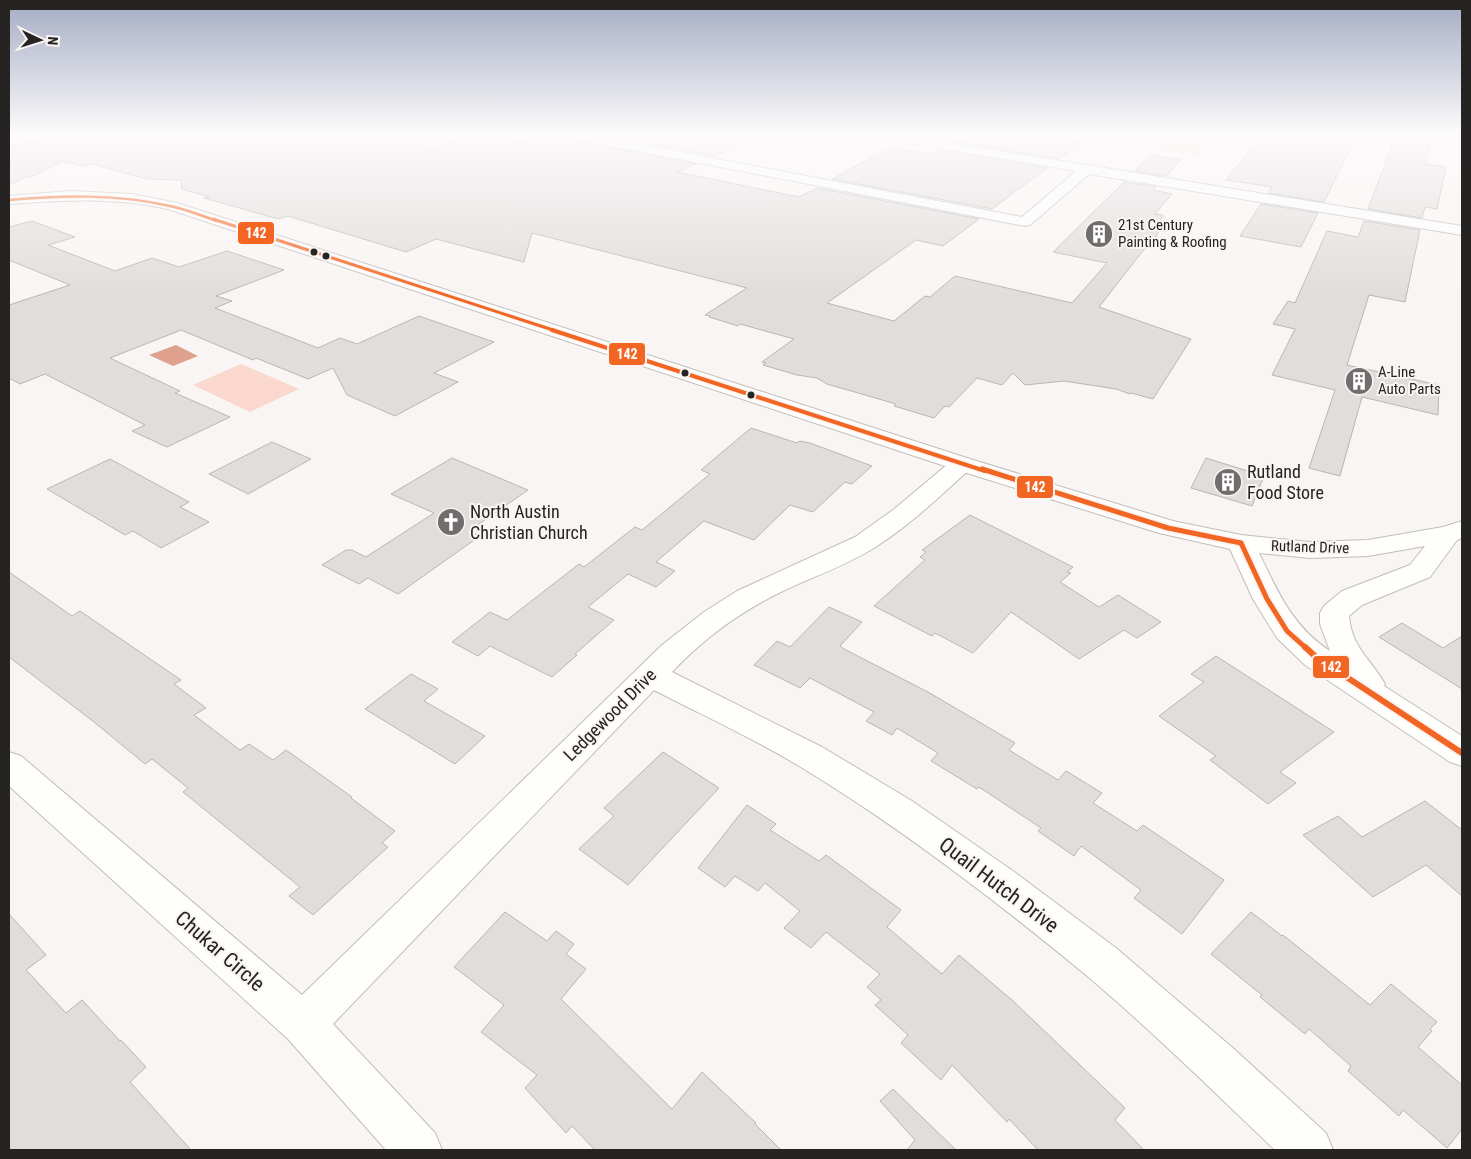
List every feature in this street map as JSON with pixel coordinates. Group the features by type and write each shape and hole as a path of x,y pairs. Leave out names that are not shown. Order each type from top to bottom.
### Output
{"street":[{"path":"843,187 1025,222 1067,187"},
{"path":"1199,187 1462,230"},
{"name":"Rutland Drive","path":"9,200 94,196 136,199 172,206 962,464 1168,528 1241,543 1310,550 1368,548 1455,531"},
{"name":"Ledgewood Drive","path":"303,1024 651,674 714,617 759,591 822,564 864,542 912,507 962,464"},
{"path":"1384,702 1347,656 1335,631 1334,613 1352,598 1420,571 1455,531"},
{"path":"1241,543 1267,599 1287,631 1316,657 1462,753"},
{"name":"Quail Hutch Drive","path":"651,674 810,756 899,812 999,882 1101,962 1218,1065 1309,1150"},
{"name":"Chukar Circle","path":"9,766 303,1024 418,1150"}],"shaded area":[{"path":"176,345 198,356 173,366 149,355"},
{"path":"241,364 299,389 250,412 193,385"}],"building":[{"path":"182,187 751,187 799,197 817,188 979,219 943,246 916,240 827,303 894,321 925,296 930,297 955,276 1072,303 1107,263 1053,252 1119,187 1156,187 1153,190 1172,194 1155,214 1163,215 1160,221 1164,222 1152,244 1149,243 1099,307 1191,339 1153,399 1116,389 1064,381 1025,385 1013,373 1002,385 977,378 949,407 945,406 934,418 894,406 896,404 827,384 817,378 797,375 763,365 766,363 762,362 794,339 740,324 738,326 705,315 747,288 532,233 524,262 436,239 406,252 288,216 278,219 204,198 210,197 182,189"},
{"path":"875,187 1021,187 992,209"},
{"path":"1272,187 1331,187 1324,202 1268,193"},
{"path":"1376,187 1442,187 1437,209 1425,207 1422,218 1368,209"},
{"path":"1261,204 1318,213 1301,247 1240,236"},
{"path":"32,221 75,237 48,245 115,271 152,258 179,267 227,251 284,270 216,296 232,301 215,308 318,348 340,338 357,344 419,316 494,342 434,373 458,382 395,416 347,395 333,368 308,379 256,358 253,360 181,330 110,358 180,391 175,393 230,417 167,447 132,431 145,425 45,374 20,384 9,378 9,305 70,285 9,260 9,227"},
{"path":"1364,221 1420,230 1405,302 1369,295 1347,365 1439,385 1438,415 1362,397 1340,476 1309,468 1335,390 1272,375 1295,329 1273,324 1288,301 1295,303 1327,231 1358,237"},
{"path":"751,428 797,443 800,441 810,443 872,466 852,484 845,482 813,512 790,505 754,540 704,521 656,562 675,571 656,587 628,574 588,607 614,620 552,677 490,646 478,656 452,642 490,612 507,620 579,564 584,567 635,527 642,530 710,474 701,470"},
{"path":"272,442 311,459 248,494 209,474"},
{"name":"North Austin Christian Church","path":"452,458 528,490 469,531 480,536 398,594 368,578 359,584 322,565 346,550 352,550 366,557 434,513 391,494"},
{"name":"Rutland Food Store","path":"1206,458 1264,476 1252,506 1191,488"},
{"path":"110,459 189,502 180,507 209,522 161,548 133,531 125,535 47,489"},
{"path":"970,515 1073,567 1067,572 1071,573 1060,582 1099,607 1118,595 1161,622 1137,638 1124,630 1079,659 1011,612 973,653 935,633 932,636 874,606 925,560 920,557 926,552 922,550"},
{"path":"9,572 72,616 80,611 181,680 174,684 206,708 194,715 240,750 249,744 273,760 286,750 352,797 395,831 382,843 388,847 313,915 289,896 300,887 183,792 188,788 152,759 145,764 9,657"},
{"path":"829,607 862,622 840,646 844,649 928,692 1015,743 1009,750 1058,780 1066,771 1102,793 1093,803 1137,831 1143,825 1224,880 1182,934 1134,898 1141,890 1081,846 1074,856 1038,831 1041,828 979,787 977,789 931,761 938,753 897,728 892,735 866,721 874,712 810,678 800,688 754,665 777,641 790,647"},
{"path":"1402,623 1443,648 1462,636 1462,689 1379,637"},
{"path":"1216,656 1334,732 1280,772 1296,783 1268,804 1210,760 1216,756 1159,716 1204,682 1191,674"},
{"path":"411,674 438,689 424,701 485,736 455,764 365,709"},
{"path":"663,752 719,788 628,885 579,849 614,816 604,808"},
{"path":"1425,801 1462,830 1462,896 1426,865 1373,897 1303,835 1338,816 1362,837"},
{"path":"747,805 776,824 770,830 819,861 826,855 901,910 887,927 942,974 959,955 1012,1000 1125,1108 1115,1120 1144,1150 1038,1150 1009,1119 1007,1122 952,1065 941,1080 901,1043 908,1035 875,1005 881,1000 867,987 880,974 826,932 811,948 784,928 800,911 765,883 758,891 735,876 725,887 698,868"},
{"path":"505,912 547,941 556,931 574,944 566,954 586,969 561,999 672,1109 702,1072 756,1123 781,1150 595,1150 572,1126 566,1133 525,1088 537,1075 481,1032 504,1005 454,967"},
{"path":"1251,912 1283,935 1370,1005 1391,984 1437,1022 1418,1047 1462,1085 1462,1129 1447,1148 1403,1110 1399,1116 1348,1071 1351,1066 1309,1029 1305,1034 1260,997 1262,995 1211,954"},
{"path":"9,914 46,955 26,970 66,1013 82,1000 146,1067 130,1082 191,1150 9,1150"},
{"path":"893,1089 956,1150 907,1150 915,1140 880,1101"}],"transit line":[{"name":"142","path":"9,200 91,196 131,199 172,206 1103,509 1168,528 1241,543"},
{"name":"142","path":"1241,543 1267,599 1287,631 1316,657 1462,753"}],"place":[{"name":"21st Century Painting & Roofing","path":"1099,234"},
{"name":"A-Line Auto Parts","path":"1359,381"},
{"name":"Rutland Food Store","path":"1228,482"},
{"name":"North Austin Christian Church","path":"451,522"}]}
